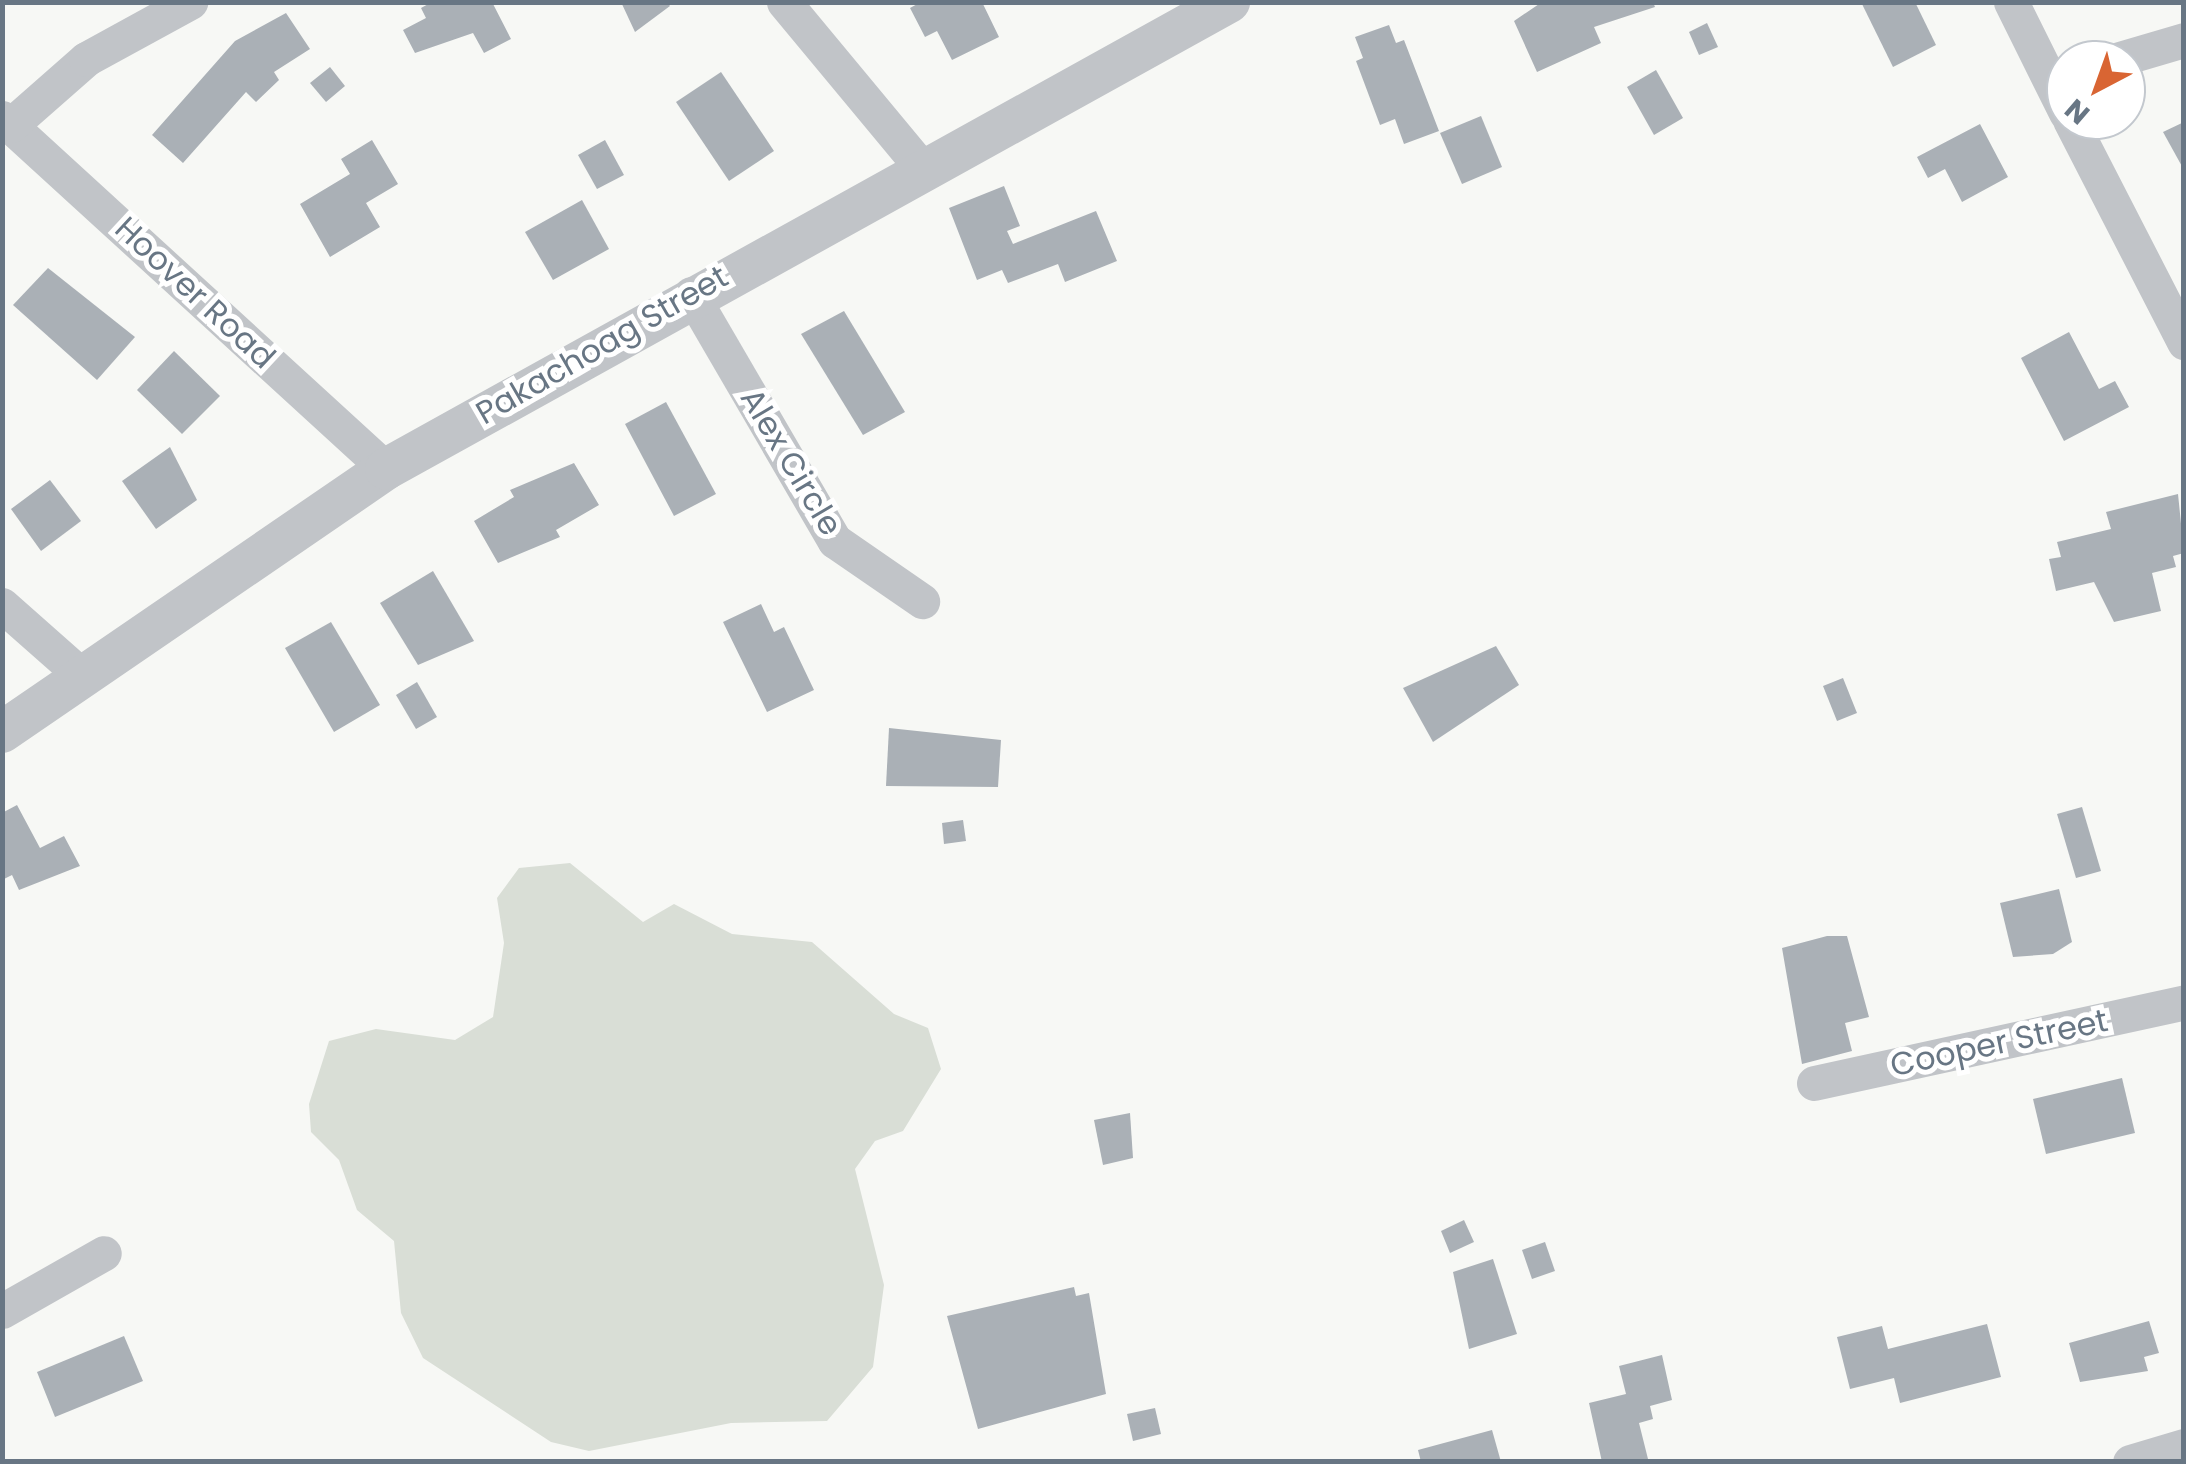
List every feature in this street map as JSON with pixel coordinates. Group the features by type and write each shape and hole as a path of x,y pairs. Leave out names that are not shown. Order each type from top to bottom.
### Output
{"street":[{"path":"7,122 138,16 190,2"},
{"path":"784,2 920,166"},
{"name":"Pakachoag Street","path":"2,732 81,674 386,469 920,166 1229,2"},
{"path":"2010,2 2046,58"},
{"path":"2146,51 2184,40"},
{"name":"Hoover Road","path":"7,122 386,469"},
{"path":"2080,140 2184,342"},
{"name":"Alex Circle","path":"691,294 835,541 922,600"},
{"path":"2,606 81,674"},
{"name":"Cooper Street","path":"1814,1083 2184,1002"},
{"path":"2,1311 104,1253"},
{"path":"2130,1462 2184,1446"}],"shaded area":[{"path":"570,863 643,922 674,904 732,934 812,942 894,1014 928,1028 941,1069 903,1131 875,1141 855,1169 884,1285 873,1367 827,1421 731,1423 589,1451 551,1442 423,1358 401,1313 394,1241 357,1210 339,1160 311,1132 309,1104 329,1041 376,1029 455,1040 493,1017 504,943 497,898 519,868"}],"building":[{"path":"432,2 492,2 511,39 484,53 473,33 415,53 403,30 426,18 421,8"},
{"path":"621,2 667,2 670,6 635,32"},
{"path":"921,2 982,2 999,37 952,60 937,31 925,37 910,8"},
{"path":"1542,2 1653,2 1655,7 1594,27 1601,43 1537,72 1514,21"},
{"path":"1861,2 1915,2 1936,45 1893,67"},
{"path":"286,13 310,49 274,72 279,80 256,102 246,92 183,163 152,135 235,41"},
{"path":"1707,23 1718,47 1699,55 1689,32"},
{"path":"1389,25 1396,43 1404,40 1439,131 1404,144 1395,119 1380,125 1356,61 1363,58 1355,37"},
{"path":"330,67 345,86 326,102 310,83"},
{"path":"1656,70 1683,118 1654,135 1627,87"},
{"path":"721,72 774,151 729,181 676,102"},
{"path":"1481,116 1502,167 1462,184 1440,133"},
{"path":"2184,122 2184,170 2163,132"},
{"path":"1980,124 2008,177 1962,202 1945,169 1928,178 1917,157"},
{"path":"372,140 398,184 366,203 380,227 330,257 300,204 350,174 341,159"},
{"path":"605,140 624,175 597,189 578,155"},
{"path":"1004,186 1020,226 1007,231 1013,244 1096,211 1117,261 1065,282 1058,264 1008,283 1002,270 977,280 949,208"},
{"path":"582,200 609,249 553,280 525,232"},
{"path":"48,268 135,337 97,380 13,305"},
{"path":"844,311 905,412 863,435 801,334"},
{"path":"2069,332 2099,389 2115,381 2129,407 2064,441 2021,358"},
{"path":"174,351 220,396 182,434 137,390"},
{"path":"666,402 716,494 674,516 625,424"},
{"path":"170,447 197,500 156,529 122,481"},
{"path":"574,463 599,505 556,530 560,537 498,563 474,521 514,497 510,490"},
{"path":"50,480 81,521 41,551 11,509"},
{"path":"2178,494 2184,553 2173,556 2176,567 2152,573 2161,611 2114,622 2094,582 2056,591 2049,559 2061,557 2057,542 2111,529 2106,512"},
{"path":"433,571 474,641 418,665 380,603"},
{"path":"761,604 774,632 784,627 814,690 767,712 723,622"},
{"path":"331,622 380,705 334,732 285,648"},
{"path":"1496,646 1519,685 1433,742 1403,688"},
{"path":"1843,678 1857,713 1837,721 1823,686"},
{"path":"417,682 437,717 416,729 396,695"},
{"path":"889,728 1001,740 998,787 886,786"},
{"path":"17,805 40,848 64,836 80,866 19,890 12,875 2,880 2,813"},
{"path":"2082,807 2101,871 2076,878 2057,814"},
{"path":"963,820 966,841 944,844 942,823"},
{"path":"2059,889 2072,942 2053,954 2013,957 2000,903"},
{"path":"1827,936 1847,936 1869,1017 1845,1023 1852,1051 1802,1064 1782,948"},
{"path":"2122,1078 2135,1133 2046,1154 2033,1099"},
{"path":"1130,1113 1133,1158 1103,1165 1094,1120"},
{"path":"1464,1220 1474,1242 1450,1253 1441,1231"},
{"path":"1545,1242 1555,1271 1532,1279 1522,1250"},
{"path":"1493,1259 1517,1334 1469,1349 1453,1272"},
{"path":"1074,1287 1076,1296 1089,1293 1106,1394 978,1429 947,1316"},
{"path":"2149,1321 2159,1353 2144,1357 2148,1371 2080,1382 2069,1343"},
{"path":"1987,1324 2001,1377 1900,1403 1894,1378 1850,1389 1837,1337 1882,1326 1888,1349"},
{"path":"124,1336 143,1381 55,1417 37,1372"},
{"path":"1662,1355 1672,1400 1650,1406 1653,1419 1639,1423 1648,1459 1602,1462 1589,1403 1626,1394 1619,1366"},
{"path":"1155,1408 1161,1434 1133,1441 1127,1414"},
{"path":"1492,1430 1501,1462 1421,1462 1418,1450"}]}
